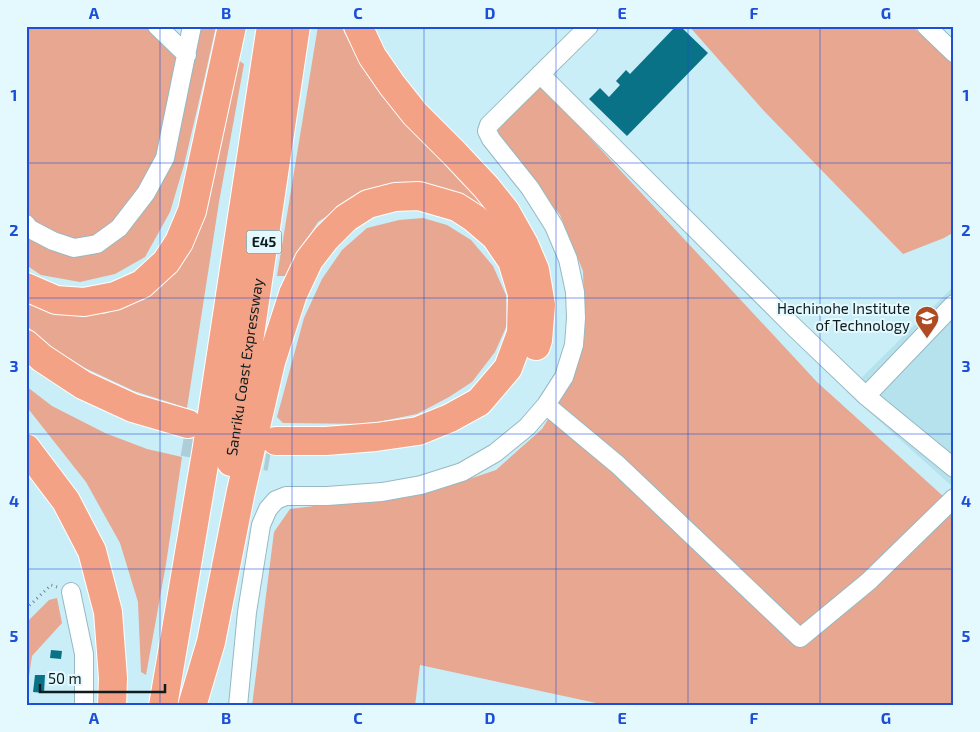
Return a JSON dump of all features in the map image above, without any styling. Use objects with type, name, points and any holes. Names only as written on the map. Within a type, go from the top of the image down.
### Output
[{"type":"highway","points":[[26,287],[56,300],[84,302],[115,296],[142,284],[166,262],[179,242],[192,211],[232,26]]},
{"type":"highway","name":"Sanriku Coast Expressway","points":[[163,706],[202,444],[271,26]]},
{"type":"highway","name":"Sanriku Coast Expressway","points":[[190,706],[202,444],[296,26]]},
{"type":"highway","points":[[190,706],[211,642],[241,490],[271,362],[293,294],[309,260],[326,238],[346,218],[368,204],[395,197],[419,196],[457,207],[474,218],[495,236],[512,261],[522,294],[521,333],[508,368],[479,402],[450,418],[418,431],[273,449],[328,460],[375,456],[416,448],[451,435],[484,417],[510,394],[530,363],[538,340],[541,305],[535,270],[524,244],[506,212],[486,187],[415,114],[372,56],[358,26]]},
{"type":"highway","points":[[26,344],[42,358],[83,385],[133,408],[202,444]]},
{"type":"highway","points":[[26,364],[73,398],[113,417],[202,444]]},
{"type":"highway","points":[[26,448],[66,501],[92,552],[108,612],[113,678],[112,706]]},
{"type":"street","points":[[157,26],[187,55]]},
{"type":"street","points":[[26,224],[30,229],[52,240],[74,248],[97,244],[120,228],[146,193],[165,158],[192,26]]},
{"type":"street","points":[[238,706],[247,612],[261,525],[268,509],[276,500],[286,496],[327,496],[382,492],[421,485],[462,472],[495,454],[527,427],[546,405],[564,377],[574,345],[576,318],[575,292],[568,259],[554,226],[530,188],[487,131],[489,125],[590,26]]},
{"type":"street","points":[[926,26],[954,53]]},
{"type":"street","points":[[540,74],[796,329],[866,396],[954,468]]},
{"type":"street","points":[[866,396],[954,304]]},
{"type":"street","points":[[546,405],[618,464],[800,638],[870,580],[954,498]]},
{"type":"street","points":[[71,592],[84,654],[84,706]]},
{"type":"path","points":[[26,609],[51,585]]},
{"type":"shaded area","points":[[26,26],[145,26],[192,67],[201,26],[216,26],[184,165],[170,212],[145,257],[115,274],[80,282],[41,275],[26,265]]},
{"type":"shaded area","points":[[318,26],[342,26],[367,75],[405,122],[484,202],[477,208],[360,194],[318,222],[287,276],[277,276]]},
{"type":"shaded area","points":[[689,26],[912,26],[954,65],[954,232],[944,238],[903,254],[764,111]]},
{"type":"shaded area","points":[[238,60],[244,64],[219,202],[187,408],[134,391],[85,368],[51,347],[26,325],[26,301],[69,314],[104,314],[143,300],[178,269],[199,231],[209,197]]},
{"type":"shaded area","points":[[540,84],[817,382],[954,506],[954,706],[610,706],[420,665],[415,706],[252,706],[274,532],[290,509],[434,491],[496,470],[542,429],[574,377],[585,332],[583,271],[560,215],[502,141],[496,130]]},
{"type":"shaded area","points":[[423,218],[447,225],[471,240],[493,266],[506,295],[507,325],[495,352],[472,382],[417,414],[368,424],[283,423],[277,417],[304,318],[322,279],[342,250],[367,228],[399,220]]},
{"type":"shaded area","name":"Hachinohe Institute of Technology","points":[[954,286],[954,488],[847,392]]},
{"type":"shaded area","points":[[26,386],[52,406],[105,433],[147,449],[182,457],[166,564],[146,675],[141,672],[138,602],[120,543],[86,482],[26,406]]},
{"type":"shaded area","points":[[57,598],[62,623],[32,656],[26,696],[26,623],[49,600]]},
{"type":"building","points":[[676,26],[680,26],[708,53],[627,136],[589,99],[600,88],[609,97],[620,85],[616,81],[626,70],[630,74]]},
{"type":"building","points":[[51,650],[62,651],[61,659],[50,658]]},
{"type":"building","points":[[35,675],[45,675],[44,693],[33,692]]},
{"type":"tunnel","points":[[183,442],[270,457]]},
{"type":"place","name":"Hachinohe Institute of Technology","points":[[927,339]]}]
